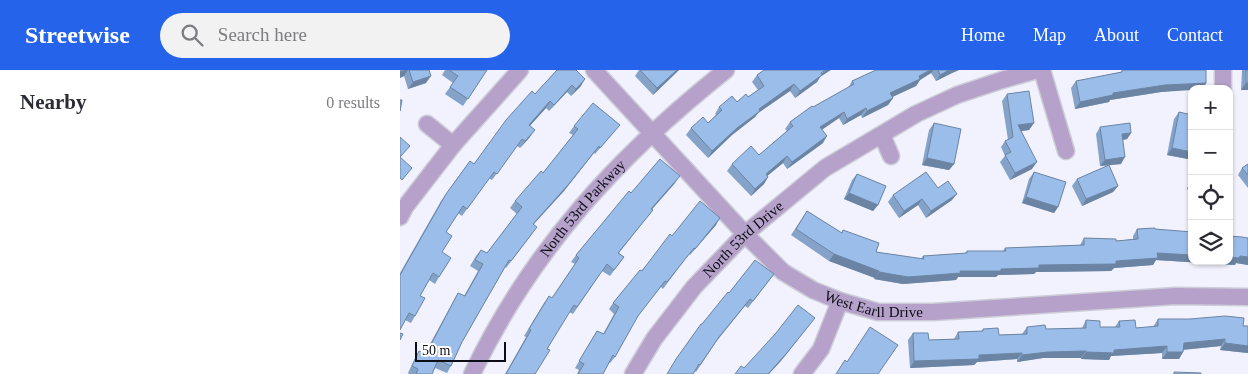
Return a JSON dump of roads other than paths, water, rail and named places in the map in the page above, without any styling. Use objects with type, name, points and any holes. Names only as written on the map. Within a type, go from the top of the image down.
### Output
[{"type":"street","points":[[400,217],[405,207],[453,145],[520,70]]},
{"type":"street","name":"West Earll Drive","points":[[594,70],[745,234],[784,272],[813,290],[840,301],[878,312],[933,312],[1176,296],[1248,297]]},
{"type":"street","name":"North 53rd Parkway","points":[[472,374],[506,313],[542,255],[608,176],[652,132],[726,70]]},
{"type":"street","name":"North 53rd Drive","points":[[633,374],[654,339],[694,287],[745,234],[825,168],[916,114],[958,95],[1037,70]]},
{"type":"street","points":[[1042,70],[1066,151]]},
{"type":"street","points":[[1223,70],[1224,85]]},
{"type":"street","points":[[426,124],[453,145]]},
{"type":"street","points":[[882,135],[891,156]]},
{"type":"street","points":[[802,374],[821,349],[840,301]]}]
